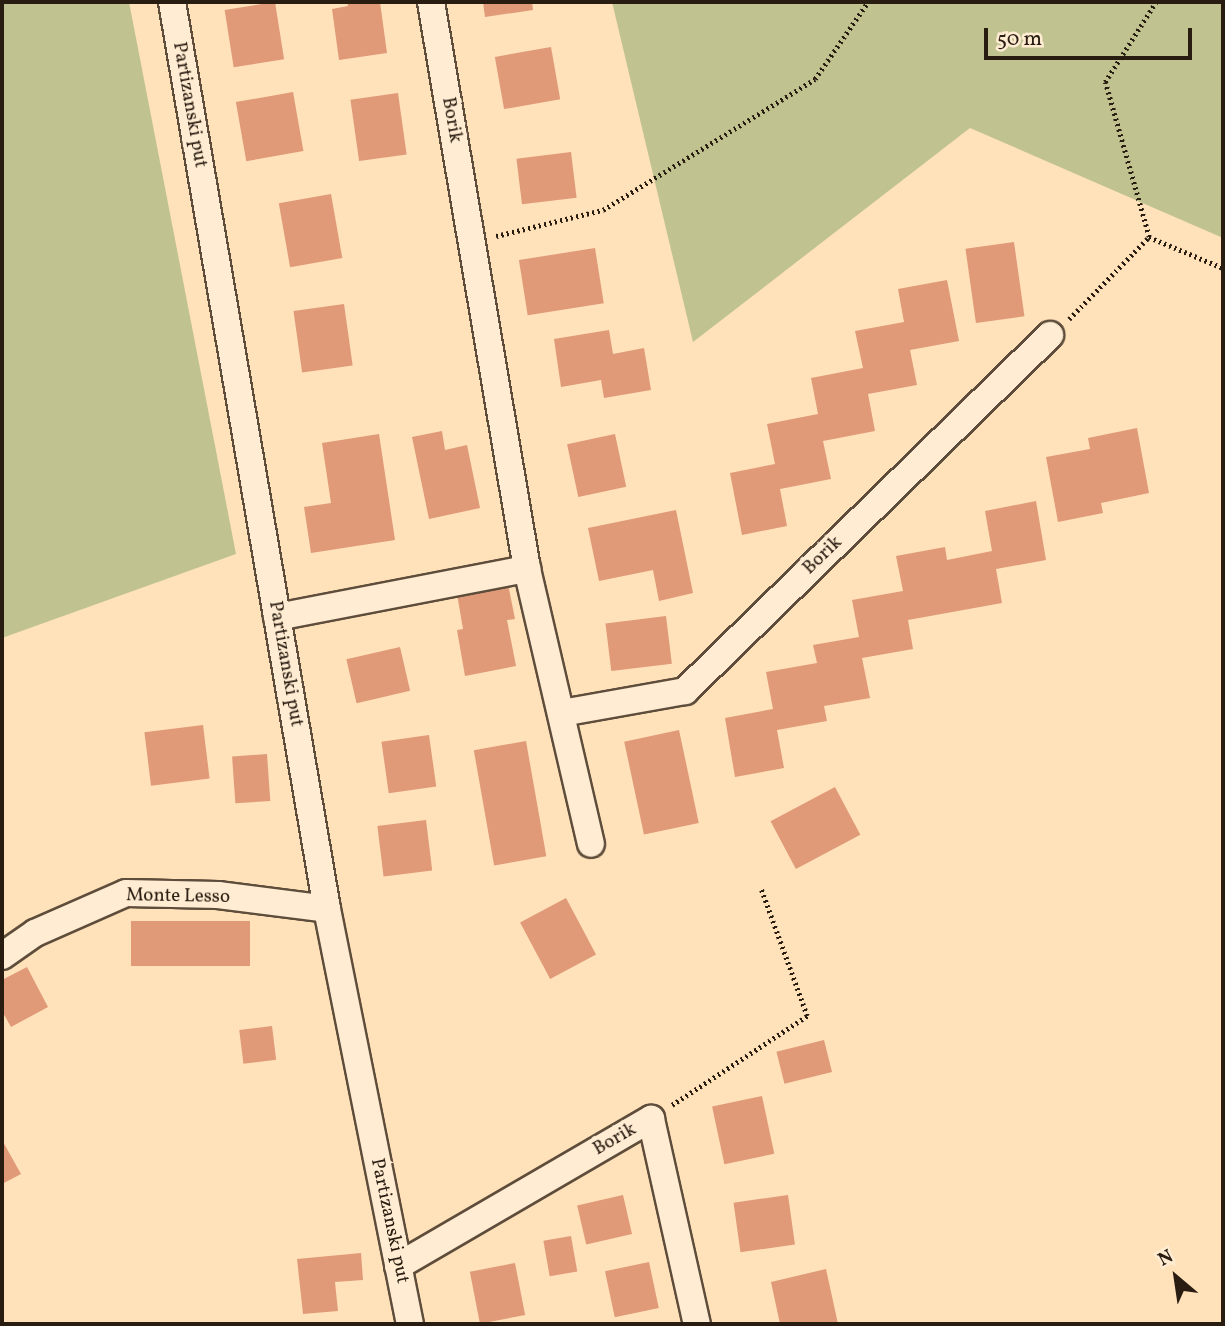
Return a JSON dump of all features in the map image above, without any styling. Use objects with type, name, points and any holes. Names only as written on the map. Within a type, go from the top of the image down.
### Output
[{"type":"street","name":"Partizanski put","points":[[172,2],[327,909],[410,1324]]},
{"type":"street","name":"Borik","points":[[430,2],[527,569],[591,844]]},
{"type":"street","name":"Borik","points":[[562,713],[685,691],[1051,335]]},
{"type":"street","points":[[277,617],[527,569]]},
{"type":"street","name":"Monte Lesso","points":[[2,956],[35,933],[126,893],[218,895],[327,909]]},
{"type":"street","name":"Borik","points":[[398,1266],[651,1119],[697,1324]]},
{"type":"path","points":[[472,242],[603,210],[815,79],[868,2]]},
{"type":"path","points":[[1149,237],[1105,82],[1156,2]]},
{"type":"path","points":[[1149,237],[1223,268]]},
{"type":"path","points":[[1051,335],[1086,305],[1149,237]]},
{"type":"path","points":[[651,1119],[807,1016],[761,889]]},
{"type":"green space","points":[[2,2],[129,2],[236,554],[2,638]]},
{"type":"green space","points":[[612,2],[1223,2],[1223,238],[970,128],[693,342]]},
{"type":"building","points":[[275,2],[284,59],[234,67],[225,10]]},
{"type":"building","points":[[347,2],[380,2],[387,53],[339,60],[332,9],[348,6]]},
{"type":"building","points":[[483,2],[532,2],[533,10],[485,17]]},
{"type":"building","points":[[551,47],[560,99],[504,109],[495,57]]},
{"type":"building","points":[[293,92],[303,151],[246,161],[236,102]]},
{"type":"building","points":[[398,93],[407,154],[359,161],[350,100]]},
{"type":"building","points":[[571,152],[577,198],[522,204],[516,159]]},
{"type":"building","points":[[331,194],[342,258],[290,267],[279,203]]},
{"type":"building","points":[[1014,242],[1024,316],[976,323],[965,249]]},
{"type":"building","points":[[595,248],[604,303],[528,315],[519,260]]},
{"type":"building","points":[[947,280],[959,341],[910,350],[917,385],[868,394],[875,431],[823,441],[831,479],[780,489],[787,526],[742,535],[730,473],[775,464],[767,424],[818,414],[811,378],[863,368],[855,331],[904,322],[898,289]]},
{"type":"building","points":[[344,304],[353,365],[302,372],[293,311]]},
{"type":"building","points":[[609,330],[613,354],[644,348],[651,390],[604,398],[601,380],[561,387],[554,339]]},
{"type":"building","points":[[1137,428],[1149,493],[1101,503],[1103,513],[1058,522],[1046,457],[1090,449],[1088,438]]},
{"type":"building","points":[[442,431],[445,450],[467,445],[480,508],[429,519],[412,437]]},
{"type":"building","points":[[379,434],[395,540],[311,553],[304,507],[331,503],[322,443]]},
{"type":"building","points":[[615,434],[626,487],[578,497],[567,444]]},
{"type":"building","points":[[1036,501],[1046,560],[996,569],[1002,603],[908,620],[913,649],[862,658],[870,698],[824,706],[827,721],[777,730],[784,768],[735,777],[725,718],[773,709],[766,672],[817,663],[813,645],[859,637],[852,600],[903,591],[896,556],[945,547],[947,560],[992,551],[985,511]]},
{"type":"building","points":[[676,510],[693,593],[659,601],[653,570],[599,581],[588,528]]},
{"type":"building","points":[[508,584],[515,619],[507,620],[516,666],[465,676],[457,630],[463,629],[457,594]]},
{"type":"building","points":[[666,616],[672,664],[611,671],[605,623]]},
{"type":"building","points":[[400,647],[410,691],[357,703],[346,659]]},
{"type":"building","points":[[203,725],[210,779],[151,786],[144,732]]},
{"type":"building","points":[[679,730],[699,823],[644,835],[624,742]]},
{"type":"building","points":[[429,735],[436,786],[389,793],[381,742]]},
{"type":"building","points":[[526,741],[546,856],[494,865],[474,750]]},
{"type":"building","points":[[267,754],[270,801],[235,803],[232,756]]},
{"type":"building","points":[[835,787],[860,835],[796,869],[771,821]]},
{"type":"building","points":[[426,820],[432,871],[384,877],[377,826]]},
{"type":"building","points":[[566,898],[596,955],[550,979],[520,922]]},
{"type":"building","points":[[131,921],[250,921],[250,966],[131,966]]},
{"type":"building","points":[[27,967],[48,1007],[11,1027],[2,1011],[2,980]]},
{"type":"building","points":[[272,1026],[276,1060],[243,1064],[239,1030]]},
{"type":"building","points":[[824,1040],[832,1072],[784,1084],[776,1052]]},
{"type":"building","points":[[762,1096],[774,1154],[724,1164],[712,1107]]},
{"type":"building","points":[[2,1140],[21,1174],[2,1184]]},
{"type":"building","points":[[623,1195],[632,1234],[586,1245],[577,1206]]},
{"type":"building","points":[[788,1195],[795,1245],[740,1252],[734,1203]]},
{"type":"building","points":[[571,1236],[577,1271],[550,1276],[543,1241]]},
{"type":"building","points":[[361,1253],[363,1280],[335,1282],[338,1311],[303,1314],[297,1259]]},
{"type":"building","points":[[649,1262],[659,1308],[615,1317],[605,1271]]},
{"type":"building","points":[[515,1263],[525,1315],[480,1324],[470,1272]]},
{"type":"building","points":[[826,1269],[838,1324],[780,1324],[771,1282]]}]
